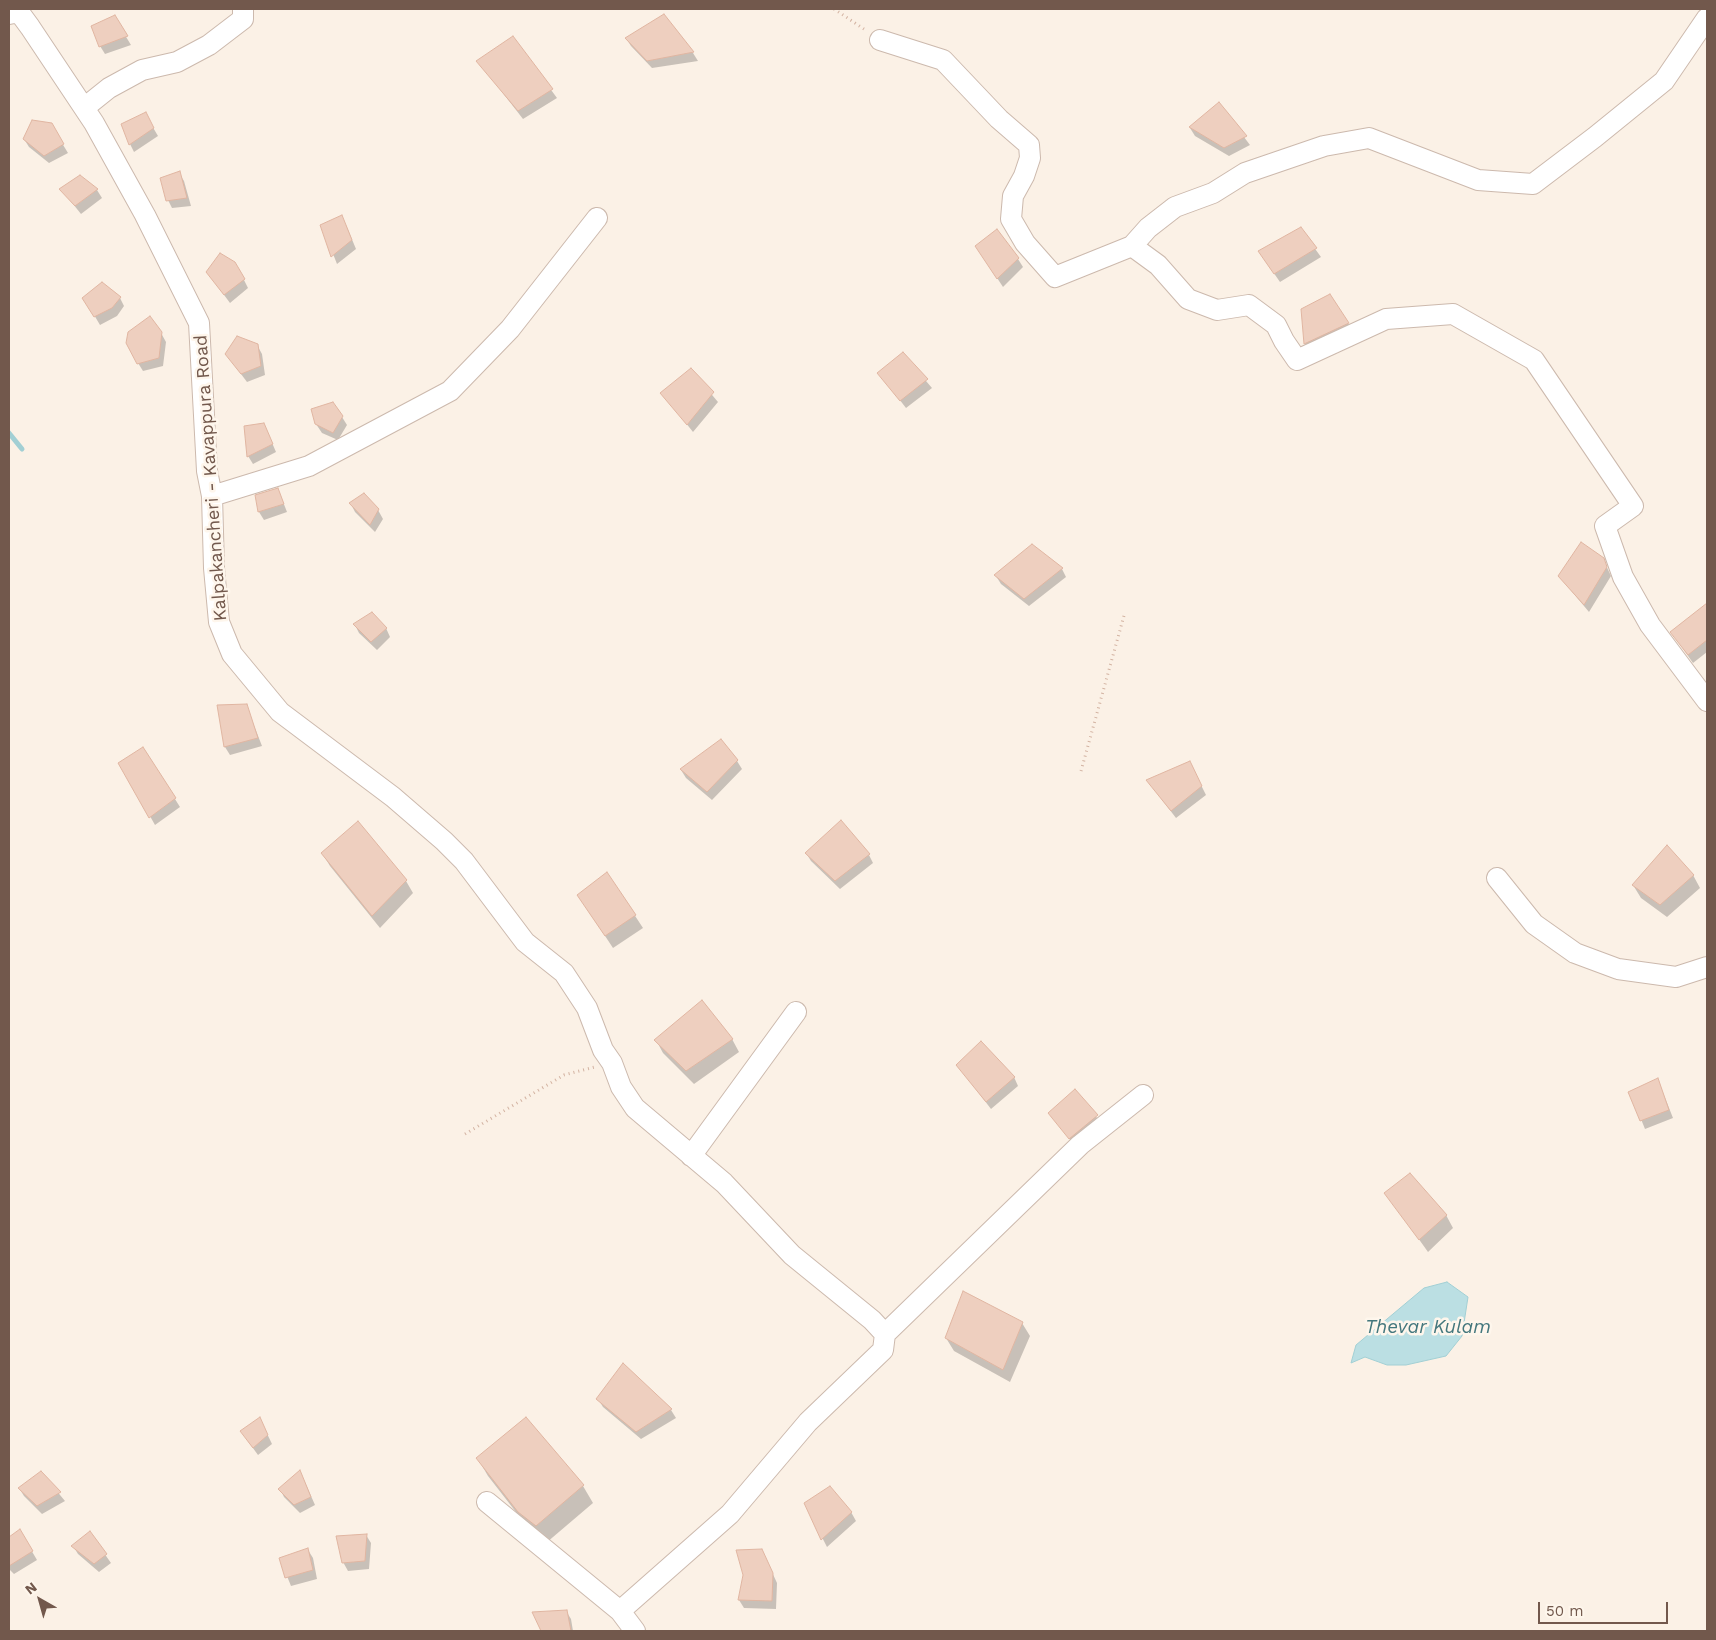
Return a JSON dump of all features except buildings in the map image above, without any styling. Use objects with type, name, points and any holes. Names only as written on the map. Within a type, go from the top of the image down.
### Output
[{"type":"street","points":[[84,108],[110,88],[142,70],[177,62],[209,45],[243,19],[243,9]]},
{"type":"street","name":"Kalpakancheri - Kavappura Road","points":[[17,11],[84,108],[145,215],[199,323],[207,471],[212,496],[212,550],[219,622],[232,654],[280,712],[393,797],[464,861],[525,942],[564,973],[588,1008],[603,1050],[612,1063],[621,1087],[636,1108],[724,1183],[792,1255],[872,1320],[884,1334]]},
{"type":"street","points":[[880,40],[943,60],[999,119],[1029,146],[1030,158],[1024,176],[1013,196],[1011,219],[1025,243],[1055,277],[1132,246],[1148,228],[1175,206],[1213,193],[1245,173],[1324,146],[1369,138],[1478,180],[1533,184],[1664,81],[1707,18]]},
{"type":"street","points":[[212,496],[309,466],[450,391],[510,329],[597,218]]},
{"type":"street","points":[[1132,246],[1158,265],[1188,299],[1218,310],[1250,305],[1276,325],[1297,360],[1386,319],[1454,314],[1534,360],[1633,506],[1605,526],[1624,578],[1650,625],[1707,701]]},
{"type":"street","points":[[1497,878],[1534,924],[1575,953],[1618,969],[1676,977],[1707,967]]},
{"type":"street","points":[[691,1156],[796,1012]]},
{"type":"street","points":[[620,1611],[730,1514],[808,1422],[883,1350],[884,1334],[1080,1145],[1143,1095]]},
{"type":"street","points":[[487,1502],[620,1611],[635,1631]]},
{"type":"path","points":[[834,9],[880,40]]},
{"type":"path","points":[[1082,771],[1126,612]]},
{"type":"path","points":[[465,1134],[564,1075],[612,1063]]},
{"type":"water","name":"Thevar Kulam","points":[[1447,1282],[1468,1297],[1462,1336],[1446,1356],[1406,1365],[1387,1365],[1365,1357],[1351,1363],[1356,1345],[1424,1288]]},
{"type":"waterway","points":[[9,433],[22,449]]}]
